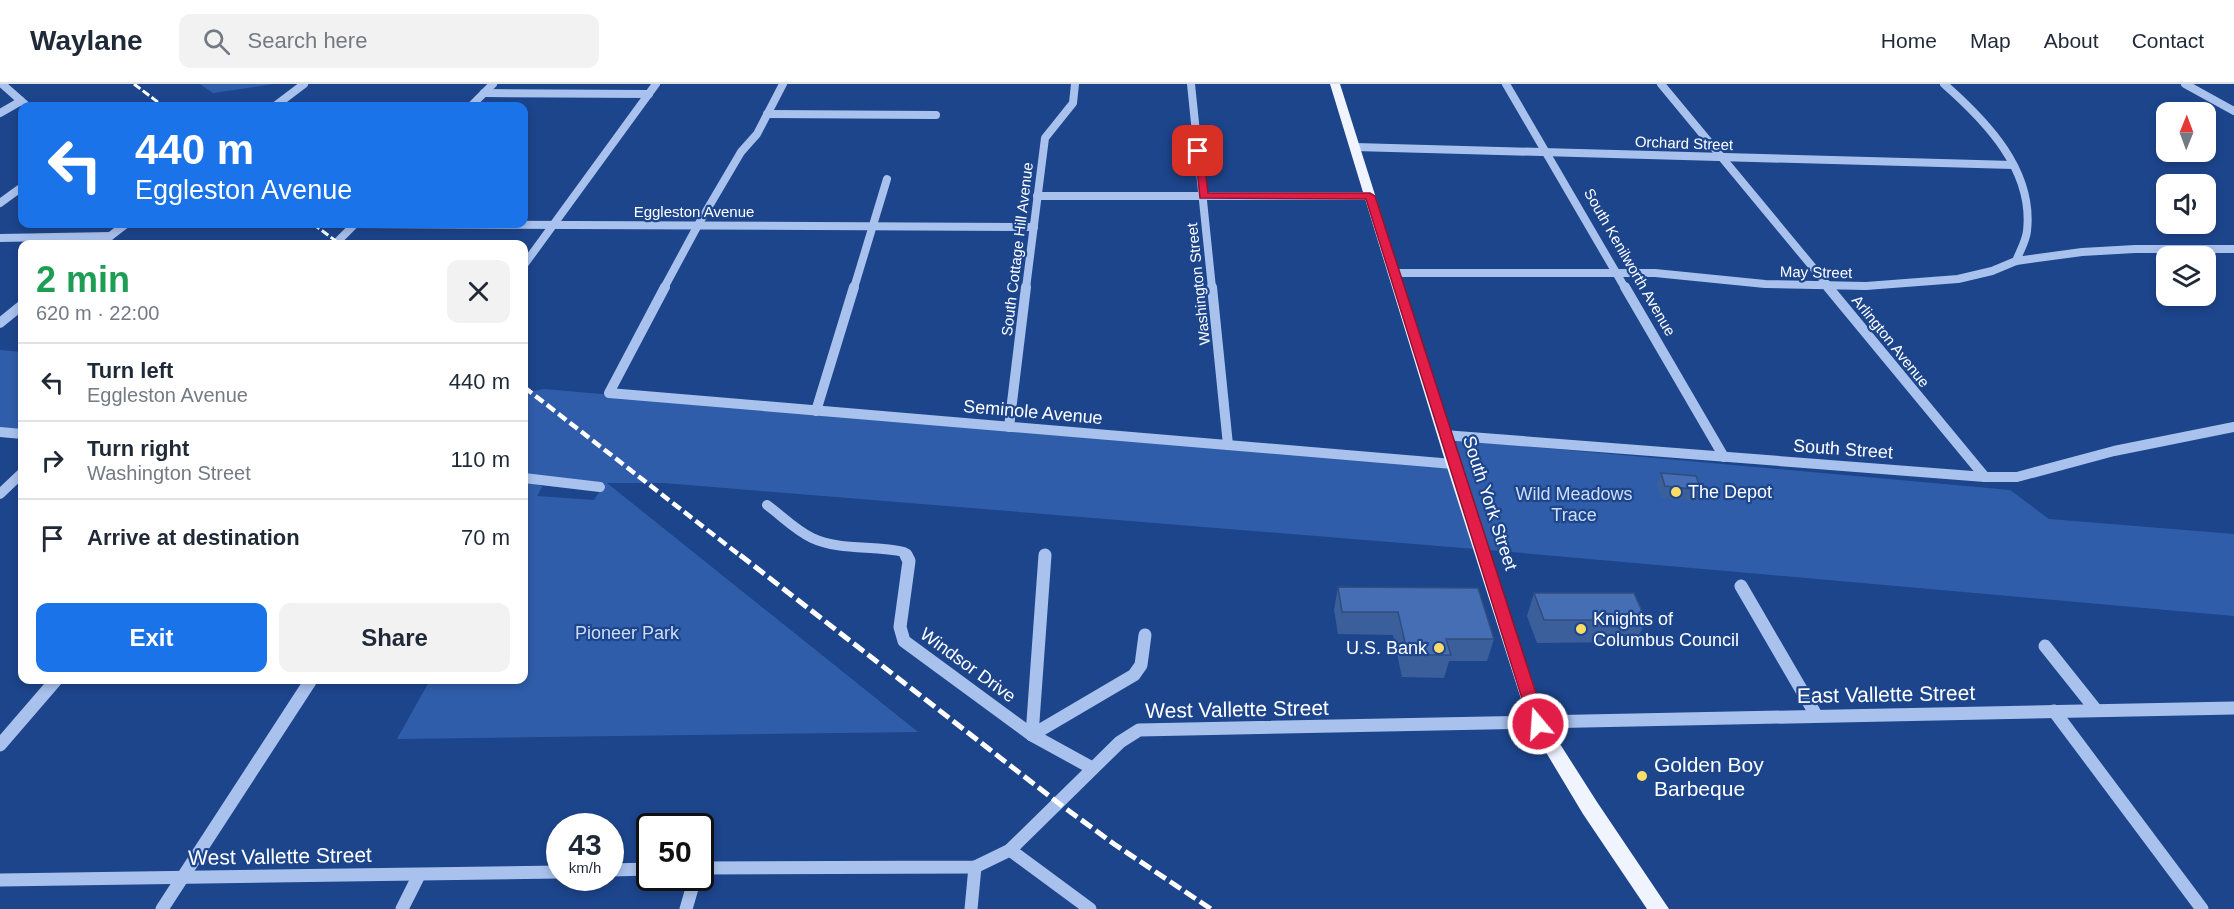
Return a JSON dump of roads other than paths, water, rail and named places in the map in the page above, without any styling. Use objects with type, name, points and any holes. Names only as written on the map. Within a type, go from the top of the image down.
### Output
[{"type":"main road","name":"South York Street","points":[[1335,84],[1453,464],[1538,724],[1590,808],[1659,909]]},
{"type":"street","points":[[2,84],[22,102]]},
{"type":"street","points":[[280,102],[304,84]]},
{"type":"street","points":[[475,102],[493,84]]},
{"type":"street","points":[[528,260],[656,84]]},
{"type":"street","points":[[698,225],[741,152],[757,134],[783,84]]},
{"type":"street","name":"South Cottage Hill Avenue","points":[[1009,427],[1045,138],[1073,103],[1075,84]]},
{"type":"street","name":"Washington Street","points":[[1191,84],[1228,445]]},
{"type":"street","name":"South Kenilworth Avenue","points":[[1506,84],[1724,457]]},
{"type":"street","name":"Arlington Avenue","points":[[1661,84],[1985,477]]},
{"type":"street","points":[[1944,84],[1990,129],[2013,165],[2021,185],[2027,217],[2027,231],[2016,261]]},
{"type":"street","points":[[2185,84],[2234,111]]},
{"type":"street","points":[[484,93],[649,94]]},
{"type":"street","points":[[0,113],[18,106]]},
{"type":"street","points":[[767,114],[936,115]]},
{"type":"street","name":"Orchard Street","points":[[1355,147],[2013,165]]},
{"type":"street","points":[[816,411],[886,179]]},
{"type":"street","points":[[0,203],[18,190]]},
{"type":"street","points":[[1037,196],[1370,196]]},
{"type":"street","name":"Eggleston Avenue","points":[[528,224],[1034,227]]},
{"type":"street","name":"Seminole Avenue","points":[[698,225],[609,393],[1453,464]]},
{"type":"street","points":[[106,240],[121,228]]},
{"type":"street","points":[[339,240],[351,228]]},
{"type":"street","points":[[0,238],[111,236]]},
{"type":"street","name":"May Street","points":[[1393,273],[1616,272],[1677,274],[1765,284],[1890,285],[1958,279],[1992,271],[2016,261],[2115,249],[2234,249]]},
{"type":"street","points":[[0,323],[18,308]]},
{"type":"street","name":"South Street","points":[[1444,435],[1985,477],[2017,477],[2114,451],[2234,427]]},
{"type":"street","points":[[0,432],[18,434]]},
{"type":"street","points":[[0,494],[18,476]]},
{"type":"street","points":[[528,478],[600,487]]},
{"type":"street","name":"Windsor Drive","points":[[767,505],[815,540],[843,546],[891,548],[904,552],[909,561],[900,627],[904,641],[1032,735],[1092,768]]},
{"type":"street","points":[[1032,735],[1046,555]]},
{"type":"street","points":[[1741,586],[1816,715]]},
{"type":"street","points":[[1032,735],[1134,675],[1141,665],[1145,635]]},
{"type":"street","points":[[2045,646],[2096,710]]},
{"type":"street","points":[[0,745],[53,684]]},
{"type":"street","points":[[162,909],[308,684]]},
{"type":"street","name":"East Vallette Street","points":[[1538,724],[1816,715],[2234,708]]},
{"type":"street","points":[[2054,711],[2202,909]]},
{"type":"street","name":"West Vallette Street","points":[[714,868],[975,867],[1010,850],[1092,768],[1139,730],[1538,724]]},
{"type":"street","points":[[1010,850],[1090,909]]},
{"type":"street","points":[[971,909],[975,867]]},
{"type":"street","name":"West Vallette Street","points":[[0,880],[546,872]]},
{"type":"street","points":[[402,909],[419,875]]},
{"type":"street","points":[[686,909],[691,891]]},
{"type":"railway","points":[[134,84],[158,102]]},
{"type":"railway","points":[[318,228],[335,240]]},
{"type":"railway","points":[[528,390],[742,557]]},
{"type":"railway","points":[[740,555],[1057,802],[1114,844],[1211,909]]},
{"type":"place","name":"The Depot","points":[[1676,492]]},
{"type":"place","name":"Knights of Columbus Council","points":[[1581,629]]},
{"type":"place","name":"U.S. Bank","points":[[1439,648]]},
{"type":"place","name":"Golden Boy Barbeque","points":[[1642,776]]},
{"type":"park label","name":"Wild Meadows Trace","points":[[1574,504]]},
{"type":"park label","name":"Pioneer Park","points":[[627,633]]}]
